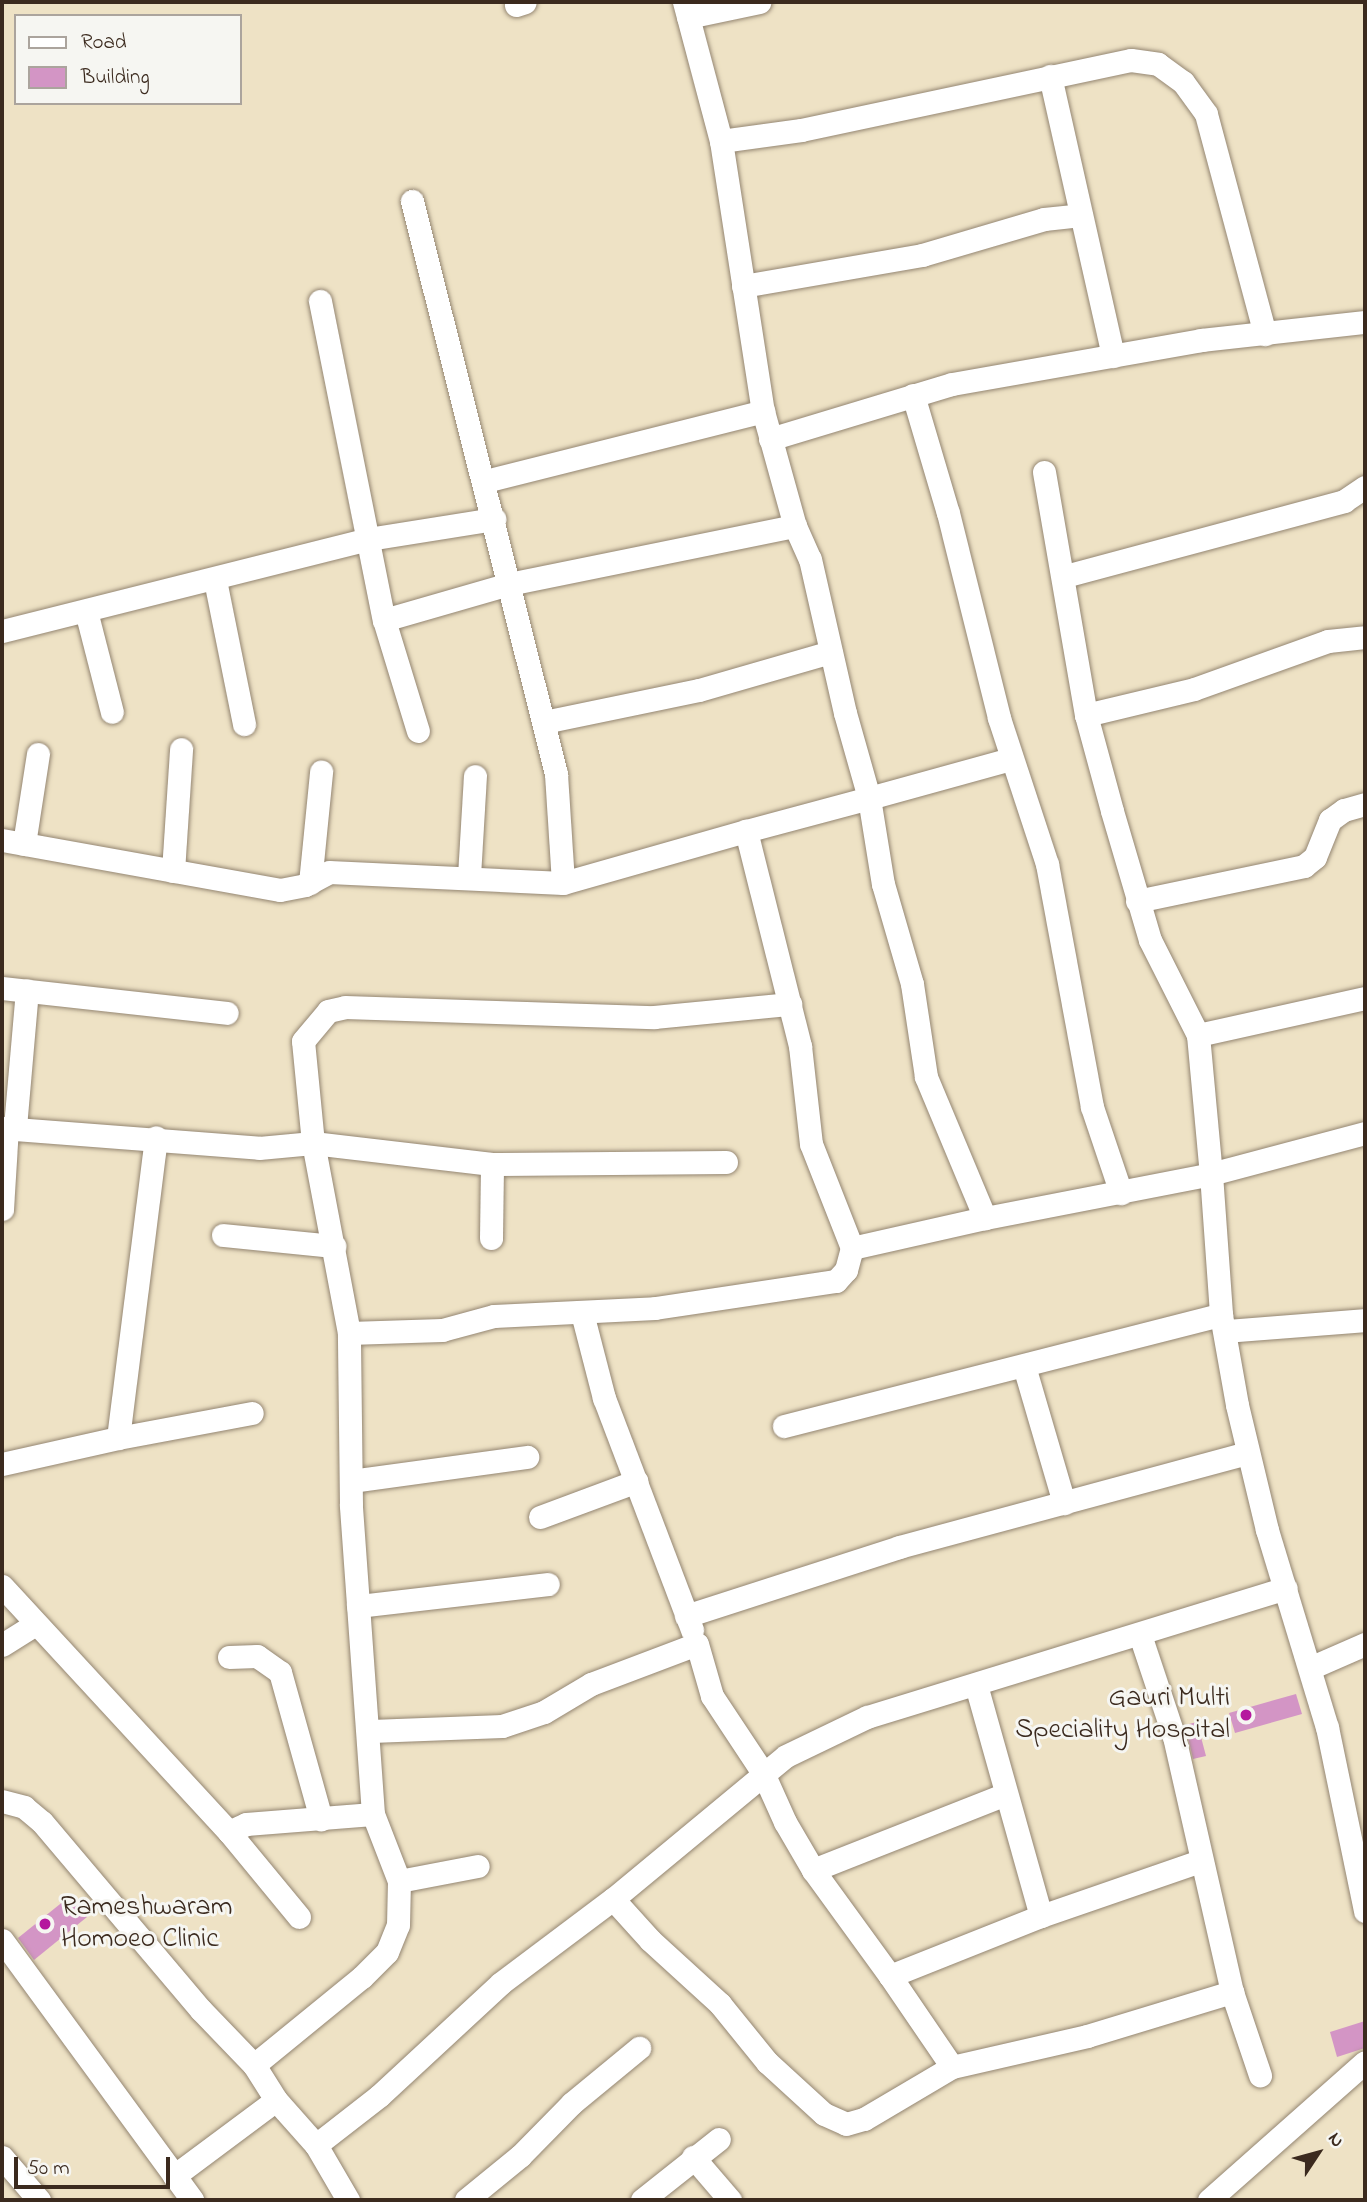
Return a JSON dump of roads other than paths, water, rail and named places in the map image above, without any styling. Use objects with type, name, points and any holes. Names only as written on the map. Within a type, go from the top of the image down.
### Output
[{"type":"street","points":[[759,2],[686,9],[721,141],[763,411],[795,526],[810,559],[869,798],[883,884],[912,984],[926,1077],[985,1218]]},
{"type":"street","points":[[721,141],[801,130],[1131,60],[1158,64],[1183,82],[1206,114],[1217,144],[1265,334]]},
{"type":"street","points":[[1050,76],[1113,356]]},
{"type":"street","points":[[412,201],[544,722],[559,794],[562,883]]},
{"type":"street","points":[[743,286],[909,258],[1044,219],[1081,215]]},
{"type":"street","points":[[320,301],[384,620],[418,731]]},
{"type":"street","points":[[770,439],[913,395],[1113,356],[1365,323]]},
{"type":"street","points":[[913,395],[948,513],[1011,759],[1048,864],[1092,1107],[1121,1193]]},
{"type":"street","points":[[485,481],[763,411]]},
{"type":"street","points":[[1044,472],[1065,576],[1086,715],[1150,940],[1198,1035],[1223,1323],[1248,1453],[1327,1727],[1365,1911]]},
{"type":"street","points":[[1065,576],[1344,500],[1365,487]]},
{"type":"street","points":[[2,631],[215,580],[368,539],[494,519]]},
{"type":"street","points":[[384,620],[509,584],[795,526]]},
{"type":"street","points":[[215,580],[244,724]]},
{"type":"street","points":[[86,611],[111,712]]},
{"type":"street","points":[[1086,715],[1194,689],[1328,641],[1365,637]]},
{"type":"street","points":[[544,722],[699,690],[831,652]]},
{"type":"street","points":[[173,870],[181,749]]},
{"type":"street","points":[[38,754],[13,842],[280,890],[310,883],[329,872],[469,876],[562,883],[1011,759]]},
{"type":"street","points":[[310,883],[321,772]]},
{"type":"street","points":[[469,876],[475,776]]},
{"type":"street","points":[[1137,901],[1304,866],[1315,857],[1330,820],[1344,810],[1365,804]]},
{"type":"street","points":[[349,1333],[442,1330],[494,1316],[582,1313],[812,1288],[836,1281],[846,1270],[852,1248],[811,1144],[800,1046],[746,831]]},
{"type":"street","points":[[2,988],[228,1013]]},
{"type":"street","points":[[2,1209],[8,1128],[27,991]]},
{"type":"street","points":[[1198,1035],[1365,998]]},
{"type":"street","points":[[254,2065],[387,1952],[398,1925],[399,1881],[373,1814],[371,1731],[358,1606],[351,1481],[349,1333],[313,1143],[303,1041],[328,1011],[345,1007],[654,1017],[790,1004]]},
{"type":"street","points":[[8,1128],[156,1137],[259,1148],[313,1143],[492,1164],[726,1162]]},
{"type":"street","points":[[852,1248],[985,1218],[1211,1174],[1365,1133]]},
{"type":"street","points":[[118,1438],[156,1137]]},
{"type":"street","points":[[491,1238],[492,1164]]},
{"type":"street","points":[[223,1235],[334,1246]]},
{"type":"street","points":[[582,1313],[604,1398],[697,1644],[712,1696],[763,1773],[813,1870],[891,1976],[952,2067]]},
{"type":"street","points":[[784,1426],[1024,1366],[1223,1323],[1365,1320]]},
{"type":"street","points":[[1024,1366],[1064,1503]]},
{"type":"street","points":[[2,1464],[118,1438],[252,1413]]},
{"type":"street","points":[[686,1616],[899,1546],[1248,1453]]},
{"type":"street","points":[[351,1481],[527,1457]]},
{"type":"street","points":[[540,1517],[637,1482]]},
{"type":"street","points":[[358,1606],[548,1584]]},
{"type":"street","points":[[2,1586],[229,1832],[299,1917]]},
{"type":"street","points":[[316,2145],[379,2095],[501,1983],[613,1899],[786,1756],[867,1717],[1286,1588]]},
{"type":"street","points":[[2,1645],[35,1624]]},
{"type":"street","points":[[1140,1635],[1174,1737],[1200,1861],[1232,1992],[1260,2075]]},
{"type":"street","points":[[371,1731],[502,1726],[544,1712],[591,1684],[697,1644]]},
{"type":"street","points":[[1310,1668],[1365,1644]]},
{"type":"street","points":[[229,1657],[257,1656],[280,1672],[321,1819]]},
{"type":"street","points":[[976,1685],[1041,1916]]},
{"type":"street","points":[[813,1870],[1006,1794]]},
{"type":"street","points":[[2,1801],[24,1807],[43,1822],[201,2010],[254,2065],[276,2100],[316,2145],[348,2200]]},
{"type":"street","points":[[229,1832],[246,1824],[373,1814]]},
{"type":"street","points":[[891,1976],[1041,1916],[1200,1861]]},
{"type":"street","points":[[399,1881],[478,1866]]},
{"type":"street","points":[[613,1899],[650,1940],[720,2004],[766,2062],[824,2114],[846,2124],[864,2119],[952,2067],[1087,2036],[1232,1992]]},
{"type":"street","points":[[4,1948],[179,2191],[276,2100]]},
{"type":"street","points":[[466,2200],[520,2155],[572,2103],[639,2048]]},
{"type":"street","points":[[1209,2200],[1365,2062]]},
{"type":"street","points":[[642,2200],[719,2139]]},
{"type":"street","points":[[2,2157],[39,2200]]},
{"type":"street","points":[[694,2157],[730,2200]]},
{"type":"place","name":"Gauri Multi Speciality Hospital","points":[[1246,1715]]},
{"type":"place","name":"Rameshwaram Homoeo Clinic","points":[[45,1924]]}]
